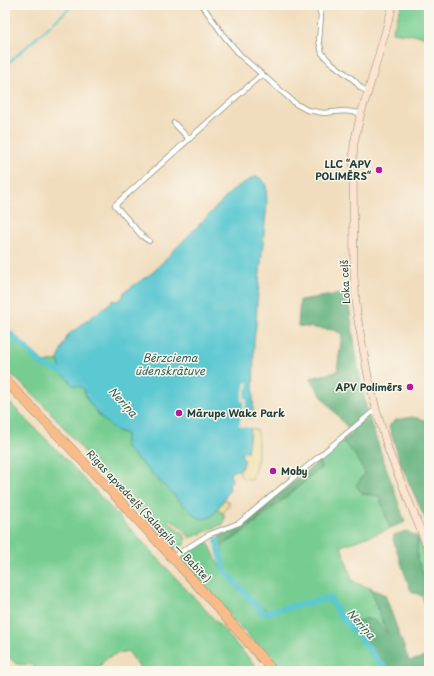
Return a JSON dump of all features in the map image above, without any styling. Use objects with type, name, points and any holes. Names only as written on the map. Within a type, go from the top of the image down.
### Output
[{"type":"highway","name":"Rīgas apvedceļš (Salaspils — Babīte)","points":[[5,380],[173,557],[273,671]]},
{"type":"main road","name":"Loka ceļš","points":[[393,5],[361,113],[354,143],[354,277],[357,315],[368,376],[376,409],[394,466],[427,542],[429,551]]},
{"type":"street","points":[[202,5],[224,36],[242,56],[296,104],[307,110],[324,113],[344,111],[361,113]]},
{"type":"street","points":[[318,5],[321,15],[319,41],[322,53],[329,61],[354,80],[361,88],[368,92]]},
{"type":"street","points":[[115,205],[262,74]]},
{"type":"street","points":[[174,123],[189,139]]},
{"type":"street","points":[[111,201],[142,236],[149,241]]},
{"type":"street","points":[[173,557],[208,535],[239,523],[376,409]]},
{"type":"green space","points":[[402,5],[429,5],[429,37],[392,32]]},
{"type":"green space","points":[[347,293],[361,386],[370,421],[405,522],[390,528],[379,496],[363,494],[356,486],[365,473],[355,455],[342,441],[352,433],[322,397],[310,378],[337,372],[342,334],[333,330],[298,326],[300,300]]},
{"type":"green space","points":[[5,326],[45,363],[58,360],[62,372],[68,379],[84,388],[87,399],[100,416],[118,431],[126,434],[125,443],[128,450],[211,517],[217,510],[224,514],[225,520],[223,524],[190,538],[182,528],[170,519],[168,521],[183,534],[186,539],[185,544],[177,548],[173,547],[164,540],[101,471],[48,409],[5,368]]},
{"type":"green space","points":[[5,398],[61,454],[260,671],[142,671],[128,651],[110,656],[103,662],[98,671],[35,671],[33,665],[16,664],[9,657],[5,650]]},
{"type":"green space","points":[[412,417],[429,421],[429,526],[401,465],[389,426],[396,420]]},
{"type":"green space","points":[[342,441],[355,455],[365,473],[363,494],[379,496],[390,528],[341,546],[352,580],[358,584],[370,588],[388,634],[374,620],[366,619],[349,624],[339,614],[330,597],[268,610],[259,606],[224,568],[222,546],[260,519],[321,468],[320,460]]},
{"type":"green space","points":[[320,460],[321,468],[252,524],[222,546],[218,537],[239,527]]},
{"type":"green space","points":[[407,531],[418,537],[417,559],[429,584],[429,618],[422,596],[411,591],[393,540],[394,535]]},
{"type":"green space","points":[[418,537],[429,564],[429,584],[417,559]]},
{"type":"green space","points":[[208,542],[222,571],[262,614],[329,601],[337,615],[360,639],[376,660],[393,671],[281,671],[179,562],[180,557],[199,545]]},
{"type":"green space","points":[[370,588],[385,595],[409,661],[429,656],[429,665],[410,671],[396,671],[379,660],[349,624],[366,619],[374,620],[387,633]]},
{"type":"sand","points":[[251,428],[258,431],[258,457],[252,480],[240,476],[240,471],[245,460],[241,454],[243,452],[247,452]]},
{"type":"sand","points":[[224,499],[230,503],[223,513],[217,510]]},
{"type":"water","name":"Bērzciema ūdenskrātuve","points":[[254,177],[260,178],[264,181],[266,186],[267,203],[254,340],[253,412],[247,452],[243,452],[241,454],[245,460],[240,471],[233,471],[230,474],[232,481],[229,484],[230,488],[218,508],[210,517],[201,518],[192,513],[128,450],[125,443],[126,434],[117,431],[101,417],[86,397],[83,388],[74,386],[62,372],[58,360],[68,335],[114,300],[118,301],[122,298],[124,292],[152,273],[234,189]]},
{"type":"pier","points":[[245,382],[249,383],[248,388],[246,388],[244,398],[247,399],[244,417],[254,419],[252,428],[239,426],[244,401],[241,401]]},
{"type":"waterway","points":[[5,66],[73,5]]},
{"type":"waterway","name":"Neriņa","points":[[5,329],[43,365],[69,374]]},
{"type":"waterway","name":"Neriņa","points":[[217,540],[224,570],[263,613],[330,598],[339,614],[378,661],[389,671]]},
{"type":"place","name":"LLC “APV POLIMĒRS“","points":[[379,170]]},
{"type":"place","name":"APV Polimērs","points":[[410,387]]},
{"type":"place","name":"Mārupe Wake Park","points":[[179,413]]},
{"type":"place","name":"Moby","points":[[273,471]]}]
